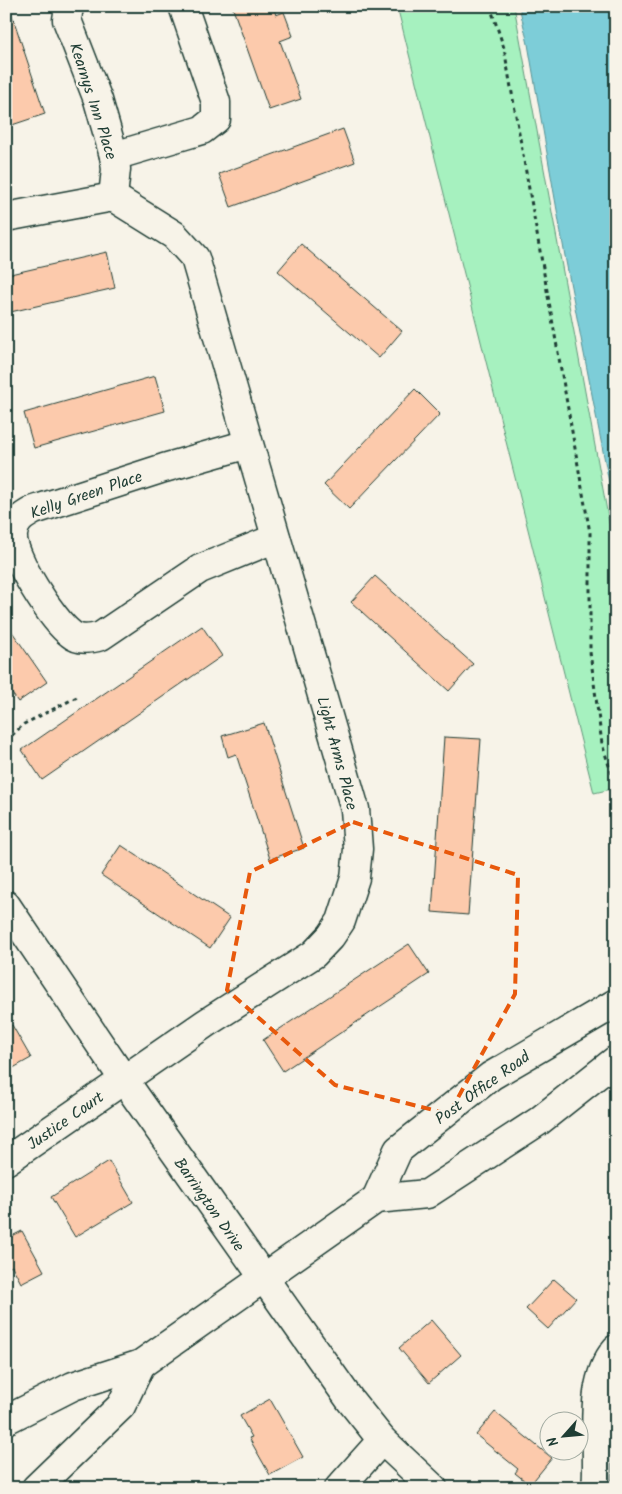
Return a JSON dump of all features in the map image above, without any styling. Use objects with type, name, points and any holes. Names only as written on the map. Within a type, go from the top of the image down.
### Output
[{"type":"street","name":"Kearnys Inn Place","points":[[69,6],[67,20],[98,100],[114,156],[116,169],[113,197]]},
{"type":"street","points":[[114,156],[202,130],[216,119],[216,102],[183,6]]},
{"type":"street","points":[[6,217],[113,197]]},
{"type":"street","name":"Light Arms Place","points":[[113,197],[174,235],[188,248],[200,271],[248,444],[355,809],[358,848],[355,878],[341,920],[332,936],[314,954],[206,1023],[124,1080]]},
{"type":"street","name":"Kelly Green Place","points":[[248,444],[164,468],[34,510],[21,518],[16,524],[13,544],[26,572],[62,625],[72,636],[91,639],[100,636],[200,569],[276,538]]},
{"type":"street","name":"Barrington Drive","points":[[6,905],[124,1080],[262,1278],[271,1287],[350,1400],[382,1440],[433,1488]]},
{"type":"street","name":"Post Office Road","points":[[376,1199],[398,1150],[491,1076],[558,1034],[616,1003]]},
{"type":"street","points":[[6,1420],[73,1386],[141,1364],[376,1199],[427,1194],[539,1121],[616,1060]]},
{"type":"street","name":"Justice Court","points":[[6,1161],[124,1080]]},
{"type":"street","points":[[596,1488],[598,1466],[597,1407],[600,1386],[604,1369],[616,1349]]},
{"type":"street","points":[[36,1488],[121,1406],[141,1364]]},
{"type":"street","points":[[339,1488],[382,1440]]},
{"type":"path","points":[[490,6],[504,48],[590,533],[590,652],[602,744],[616,787]]},
{"type":"path","points":[[6,741],[24,724],[77,697]]},
{"type":"highlighted area","points":[[353,822],[518,875],[515,994],[449,1114],[335,1085],[227,990],[250,872]]},
{"type":"green space","points":[[397,6],[514,6],[616,560],[616,788],[594,793]]},
{"type":"water","points":[[519,6],[616,6],[616,518],[565,256],[528,44]]},
{"type":"building","points":[[6,6],[9,6],[45,114],[9,126],[6,118]]},
{"type":"building","points":[[232,6],[273,6],[276,15],[284,12],[293,36],[280,41],[301,99],[269,110]]},
{"type":"building","points":[[343,129],[355,162],[231,207],[219,174]]},
{"type":"building","points":[[301,244],[402,331],[379,358],[278,271]]},
{"type":"building","points":[[107,252],[115,288],[6,313],[6,275]]},
{"type":"building","points":[[155,376],[165,411],[34,448],[24,413]]},
{"type":"building","points":[[415,389],[440,414],[349,509],[324,485]]},
{"type":"building","points":[[375,576],[473,664],[449,691],[351,602]]},
{"type":"building","points":[[6,623],[47,682],[18,702],[6,685]]},
{"type":"building","points":[[202,626],[222,656],[42,780],[22,750]]},
{"type":"building","points":[[264,723],[304,848],[270,859],[236,754],[228,757],[222,736]]},
{"type":"building","points":[[444,737],[481,739],[468,915],[432,912]]},
{"type":"building","points":[[121,845],[230,918],[210,948],[101,875]]},
{"type":"building","points":[[409,944],[429,974],[283,1071],[263,1040]]},
{"type":"building","points":[[12,1025],[31,1058],[6,1072],[6,1028]]},
{"type":"building","points":[[109,1161],[133,1202],[75,1237],[51,1197]]},
{"type":"building","points":[[22,1231],[44,1271],[21,1283],[12,1266],[6,1269],[6,1239]]},
{"type":"building","points":[[554,1279],[576,1298],[548,1329],[526,1309]]},
{"type":"building","points":[[431,1320],[461,1355],[429,1383],[399,1348]]},
{"type":"building","points":[[270,1399],[303,1457],[270,1475],[249,1438],[252,1437],[240,1416]]},
{"type":"building","points":[[495,1412],[540,1448],[540,1462],[549,1462],[530,1485],[515,1473],[518,1469],[476,1435]]}]
